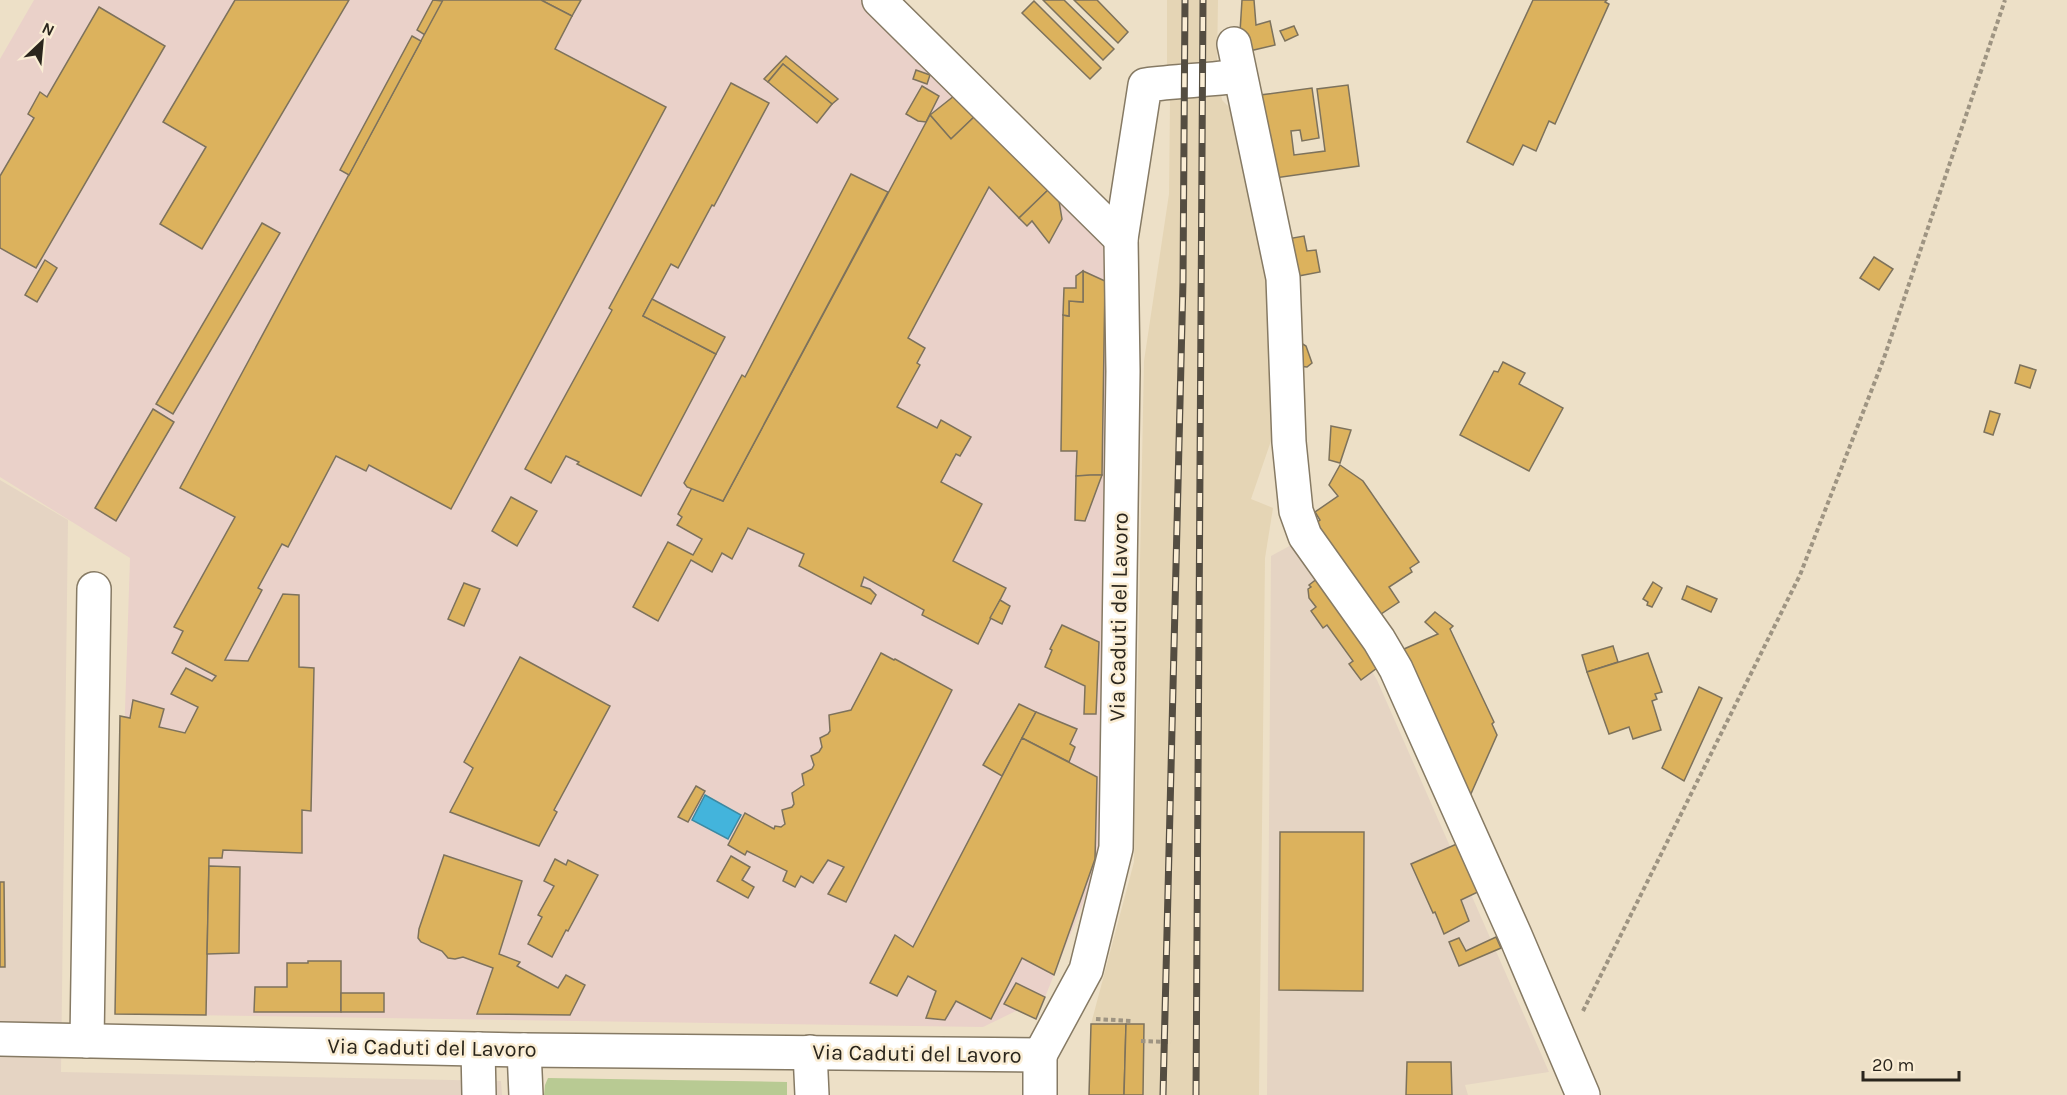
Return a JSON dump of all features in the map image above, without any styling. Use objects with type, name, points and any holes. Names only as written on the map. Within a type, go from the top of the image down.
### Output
[{"type":"street","points":[[879,0],[1121,239]]},
{"type":"street","points":[[1234,44],[1283,278],[1288,442],[1296,511],[1305,537],[1379,640],[1396,669],[1515,935],[1583,1095]]},
{"type":"street","name":"Via Caduti del Lavoro","points":[[0,1039],[524,1050],[1040,1055],[1086,970],[1116,848],[1123,371],[1121,239],[1145,85],[1240,76]]},
{"type":"street","points":[[87,1041],[94,589]]},
{"type":"street","points":[[478,1049],[479,1095]]},
{"type":"street","points":[[524,1050],[526,1095]]},
{"type":"street","points":[[810,1052],[812,1095]]},
{"type":"street","points":[[1040,1055],[1040,1095]]},
{"type":"path","points":[[1564,1049],[1800,575],[1884,358],[2005,0]]},
{"type":"path","points":[[1142,1041],[1171,1042]]},
{"type":"shaded area","points":[[34,0],[870,0],[1114,242],[1102,857],[1045,997],[983,1027],[115,1014],[130,558],[0,477],[0,59]]},
{"type":"shaded area","points":[[1167,0],[1218,0],[1217,62],[1222,100],[1231,109],[1269,263],[1273,435],[1251,499],[1273,508],[1265,558],[1259,1095],[1089,1095],[1091,1024],[1134,862],[1144,361],[1169,194],[1170,102],[1167,62]]},
{"type":"shaded area","points":[[0,480],[68,520],[61,1072],[501,1081],[502,1095],[0,1095]]},
{"type":"shaded area","points":[[1295,543],[1377,680],[1549,1072],[1465,1085],[1468,1095],[1267,1095],[1271,556]]},
{"type":"green space","points":[[548,1078],[787,1082],[787,1095],[544,1095]]},
{"type":"water","points":[[705,795],[741,815],[728,839],[692,820]]},
{"type":"building","points":[[235,0],[349,0],[202,249],[160,224],[206,147],[163,122]]},
{"type":"building","points":[[433,0],[443,1],[425,35],[417,30]]},
{"type":"building","points":[[443,0],[541,0],[572,16],[555,49],[666,107],[451,509],[369,465],[366,471],[336,456],[288,547],[282,544],[258,588],[262,590],[225,660],[248,661],[283,594],[299,595],[299,667],[314,668],[311,811],[302,810],[302,853],[223,850],[222,858],[209,858],[206,1015],[115,1014],[120,716],[130,718],[133,700],[164,709],[159,727],[185,733],[198,707],[171,694],[186,668],[212,681],[216,676],[172,653],[183,631],[174,627],[235,517],[180,488]]},
{"type":"building","points":[[541,0],[581,0],[572,16]]},
{"type":"building","points":[[1043,0],[1064,0],[1114,49],[1103,60]]},
{"type":"building","points":[[1074,0],[1097,0],[1128,32],[1118,43]]},
{"type":"building","points":[[1242,0],[1254,0],[1256,25],[1270,21],[1275,45],[1245,52],[1240,32]]},
{"type":"building","points":[[1533,0],[1607,0],[1605,2],[1609,4],[1555,124],[1549,121],[1536,151],[1523,145],[1513,165],[1467,142]]},
{"type":"building","points":[[1034,1],[1101,68],[1090,79],[1022,13]]},
{"type":"building","points":[[99,7],[165,46],[36,268],[0,248],[0,176],[34,118],[28,114],[40,92],[47,97]]},
{"type":"building","points":[[1294,26],[1298,35],[1285,41],[1280,31]]},
{"type":"building","points":[[412,36],[421,41],[349,175],[340,170]]},
{"type":"building","points":[[786,56],[838,99],[832,104],[783,64],[768,82],[764,79]]},
{"type":"building","points":[[783,64],[832,104],[817,123],[768,82]]},
{"type":"building","points":[[916,70],[930,75],[927,84],[913,79]]},
{"type":"building","points":[[731,83],[769,103],[678,268],[671,264],[643,316],[716,354],[641,496],[577,464],[579,462],[566,456],[551,483],[525,469],[611,312],[609,308]]},
{"type":"building","points":[[1348,85],[1359,166],[1275,178],[1260,95],[1312,88],[1319,138],[1302,141],[1300,130],[1291,131],[1294,155],[1325,151],[1317,89]]},
{"type":"building","points":[[922,86],[939,96],[926,122],[918,121],[906,114]]},
{"type":"building","points":[[954,96],[974,117],[951,139],[930,115]]},
{"type":"building","points":[[930,115],[951,139],[974,117],[1049,189],[1019,218],[989,187],[908,338],[925,348],[917,363],[920,365],[897,407],[937,428],[941,420],[971,437],[960,456],[956,454],[941,482],[982,504],[953,561],[1006,588],[978,644],[922,615],[924,610],[864,577],[861,586],[870,589],[876,595],[871,604],[799,566],[804,554],[748,528],[732,559],[722,553],[712,572],[691,560],[658,621],[633,607],[668,542],[693,555],[702,539],[677,525],[682,517],[678,514],[692,488],[723,501]]},
{"type":"building","points":[[851,174],[888,192],[723,501],[687,487],[684,483],[742,375],[745,377]]},
{"type":"building","points":[[1049,189],[1059,201],[1062,219],[1049,243],[1032,221],[1027,226],[1019,218]]},
{"type":"building","points":[[262,223],[280,233],[173,414],[156,404]]},
{"type":"building","points":[[1304,236],[1307,251],[1316,250],[1320,272],[1293,277],[1287,239]]},
{"type":"building","points":[[1874,257],[1893,269],[1879,290],[1860,278]]},
{"type":"building","points":[[45,260],[57,268],[37,302],[25,295]]},
{"type":"building","points":[[1083,271],[1105,281],[1102,475],[1076,476],[1077,451],[1061,451],[1063,315],[1069,316],[1069,301],[1083,302]]},
{"type":"building","points":[[1083,271],[1083,302],[1069,301],[1069,316],[1063,315],[1064,288],[1076,288],[1076,276]]},
{"type":"building","points":[[652,299],[725,337],[716,354],[643,316]]},
{"type":"building","points":[[1301,343],[1306,346],[1312,363],[1307,367],[1297,366]]},
{"type":"building","points":[[1503,362],[1525,373],[1519,384],[1563,408],[1529,471],[1460,435],[1494,371],[1498,372]]},
{"type":"building","points":[[2020,365],[2036,370],[2030,388],[2015,383]]},
{"type":"building","points":[[153,409],[174,422],[116,521],[95,508]]},
{"type":"building","points":[[1990,411],[2000,414],[1993,435],[1984,432]]},
{"type":"building","points":[[1331,426],[1351,430],[1340,463],[1329,460]]},
{"type":"building","points":[[1340,465],[1363,481],[1419,562],[1410,568],[1412,572],[1389,587],[1399,602],[1375,618],[1312,526],[1320,520],[1315,512],[1338,496],[1329,485]]},
{"type":"building","points":[[1102,475],[1085,521],[1075,520],[1076,476]]},
{"type":"building","points":[[511,497],[537,511],[517,546],[492,531]]},
{"type":"building","points":[[1318,578],[1368,649],[1377,668],[1361,680],[1349,664],[1353,661],[1327,625],[1323,628],[1311,611],[1316,607],[1309,598],[1308,589],[1311,587],[1309,585]]},
{"type":"building","points":[[1653,582],[1662,588],[1652,607],[1647,605],[1648,602],[1643,599]]},
{"type":"building","points":[[464,583],[480,589],[464,626],[448,619]]},
{"type":"building","points":[[1687,586],[1717,599],[1711,612],[1682,599]]},
{"type":"building","points":[[1000,600],[1010,606],[1002,624],[990,618]]},
{"type":"building","points":[[1435,612],[1453,626],[1450,629],[1494,722],[1492,724],[1497,735],[1466,805],[1395,653],[1438,634],[1425,622]]},
{"type":"building","points":[[1062,625],[1099,642],[1096,714],[1084,714],[1085,686],[1045,667],[1052,650],[1050,649]]},
{"type":"building","points":[[1613,646],[1618,662],[1587,672],[1582,655]]},
{"type":"building","points":[[881,653],[952,690],[846,902],[828,894],[844,867],[828,860],[813,883],[801,876],[795,887],[783,881],[787,871],[747,851],[745,855],[728,845],[745,813],[774,829],[775,826],[781,827],[785,824],[782,810],[792,807],[794,804],[792,793],[804,785],[802,774],[812,769],[814,765],[811,756],[819,752],[822,747],[820,738],[830,731],[829,715],[851,710]]},
{"type":"building","points":[[1648,653],[1662,692],[1655,694],[1657,699],[1652,701],[1661,730],[1633,739],[1629,727],[1609,734],[1587,672]]},
{"type":"building","points":[[520,657],[610,706],[554,810],[557,812],[539,846],[450,812],[473,768],[464,762]]},
{"type":"building","points":[[1699,687],[1722,698],[1684,781],[1662,768]]},
{"type":"building","points":[[1019,704],[1036,712],[1002,776],[983,765]]},
{"type":"building","points":[[1036,712],[1077,729],[1070,744],[1075,747],[1069,762],[1022,738]]},
{"type":"building","points":[[1022,738],[1097,777],[1095,859],[1054,975],[1022,958],[991,1019],[956,1001],[945,1020],[926,1018],[936,991],[908,976],[897,996],[870,983],[895,935],[913,947]]},
{"type":"building","points":[[696,786],[705,791],[688,822],[678,817]]},
{"type":"building","points":[[1280,832],[1364,832],[1363,991],[1279,990]]},
{"type":"building","points":[[1459,843],[1480,891],[1461,900],[1469,921],[1444,934],[1411,864]]},
{"type":"building","points":[[444,855],[522,881],[499,954],[520,962],[517,966],[558,988],[566,975],[585,985],[570,1015],[477,1014],[493,968],[463,957],[448,958],[442,951],[421,942],[418,938]]},
{"type":"building","points":[[731,856],[750,867],[742,880],[754,887],[748,898],[717,881]]},
{"type":"building","points":[[555,859],[566,865],[568,860],[598,875],[552,957],[528,944],[542,917],[538,915],[554,886],[544,881]]},
{"type":"building","points":[[209,866],[240,867],[239,953],[207,954]]},
{"type":"building","points":[[0,882],[4,882],[5,967],[0,967]]},
{"type":"building","points":[[1496,937],[1501,948],[1459,966],[1449,942],[1459,938],[1466,951]]},
{"type":"building","points":[[308,961],[341,961],[341,1012],[254,1012],[255,987],[287,987],[287,963],[308,963]]},
{"type":"building","points":[[1016,983],[1045,997],[1036,1019],[1004,1004]]},
{"type":"building","points":[[341,993],[384,993],[384,1012],[341,1012]]},
{"type":"building","points":[[1091,1024],[1126,1024],[1124,1095],[1089,1095]]},
{"type":"building","points":[[1126,1024],[1144,1024],[1143,1095],[1124,1095]]},
{"type":"building","points":[[1407,1062],[1451,1062],[1452,1095],[1406,1095]]},
{"type":"railway","points":[[1163,1095],[1183,281],[1185,0]]},
{"type":"railway","points":[[1196,1095],[1203,0]]}]
